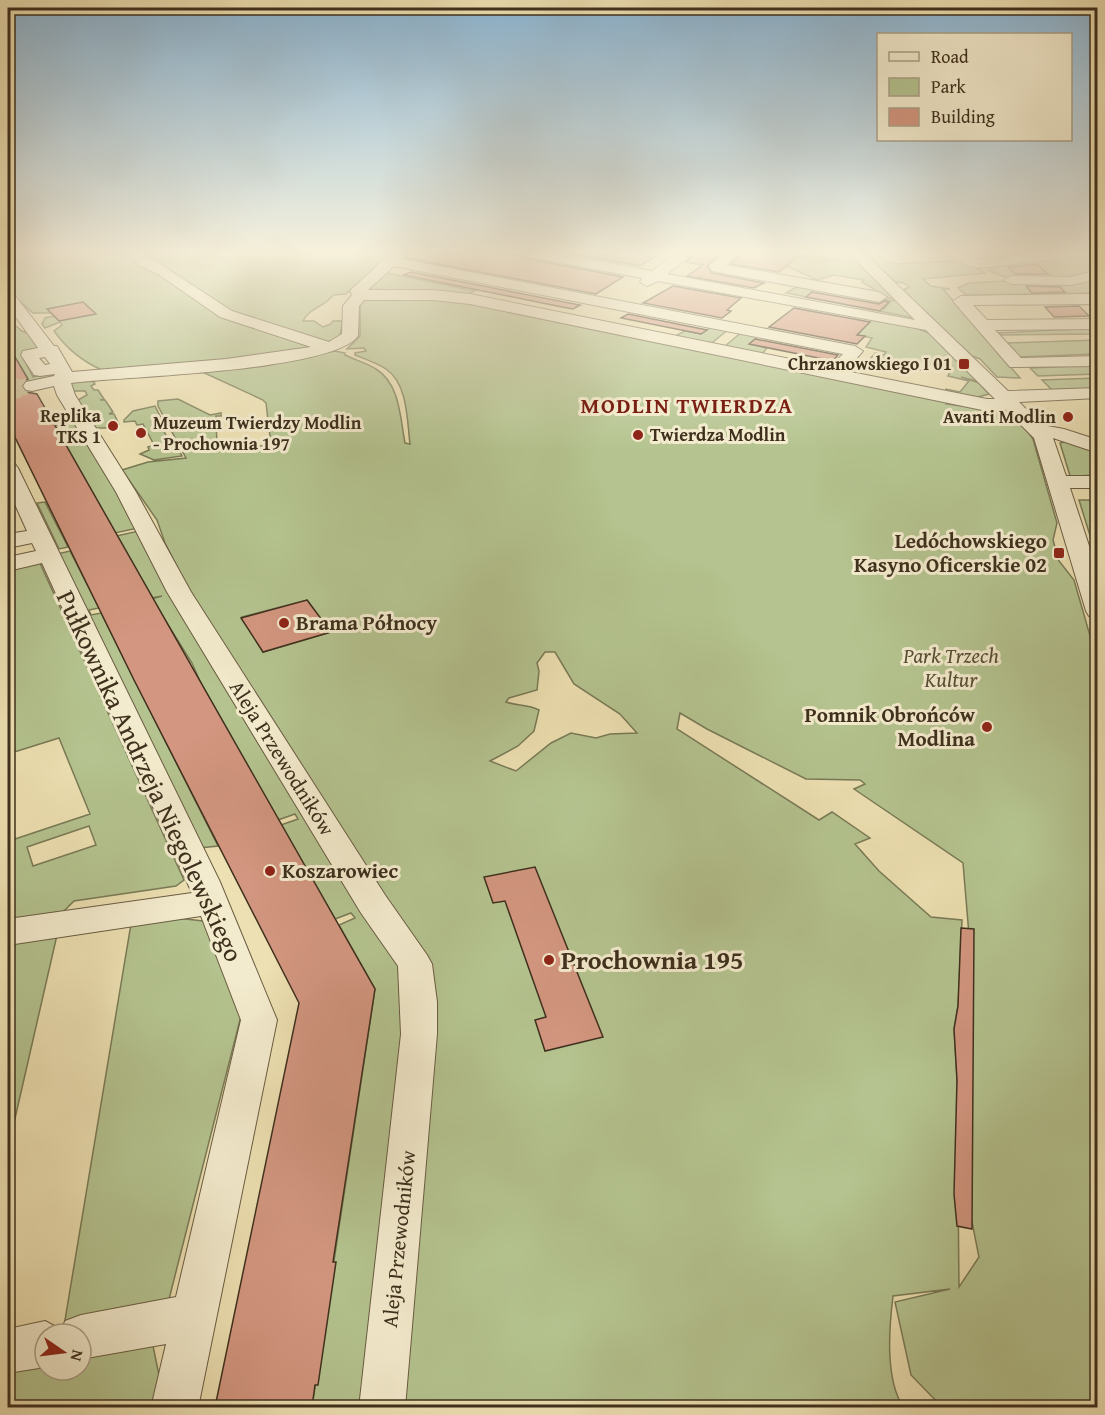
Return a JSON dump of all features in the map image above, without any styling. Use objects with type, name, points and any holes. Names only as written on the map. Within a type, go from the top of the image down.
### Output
[{"type":"street","points":[[26,319],[51,350],[29,355],[40,371],[63,373],[256,362],[338,349],[350,336],[351,319]]},
{"type":"street","points":[[241,319],[320,346],[338,349]]},
{"type":"street","points":[[567,319],[987,405],[1006,400],[1098,393]]},
{"type":"street","points":[[586,323],[592,319]]},
{"type":"street","points":[[692,319],[813,342],[850,343]]},
{"type":"street","points":[[712,349],[749,319]]},
{"type":"street","points":[[890,319],[931,326]]},
{"type":"street","points":[[924,319],[1043,436],[1098,611]]},
{"type":"street","points":[[977,319],[1016,363],[1098,362]]},
{"type":"street","points":[[802,322],[804,327],[810,331],[850,343]]},
{"type":"street","points":[[982,325],[1098,324]]},
{"type":"street","points":[[995,339],[1098,337]]},
{"type":"street","points":[[834,373],[850,343]]},
{"type":"street","points":[[32,386],[63,373]]},
{"type":"street","name":"Aleja Przewodników","points":[[63,373],[62,383],[66,395],[126,492],[179,592],[373,904],[415,964],[419,1002],[419,1034],[382,1407]]},
{"type":"street","points":[[1037,378],[1098,376]]},
{"type":"street","points":[[1039,430],[1098,447]]},
{"type":"street","name":"Pułkownika Andrzeja Niegolewskiego","points":[[8,468],[31,544],[212,902],[259,1020],[174,1407]]},
{"type":"street","points":[[1058,482],[1098,482]]},
{"type":"street","points":[[8,564],[31,544]]},
{"type":"street","points":[[8,932],[212,902]]},
{"type":"street","points":[[93,1335],[195,1316]]},
{"type":"street","points":[[8,1351],[33,1346]]},
{"type":"green space","points":[[9,319],[22,331],[35,336],[44,350],[22,355],[33,377],[52,373],[53,378],[30,384],[8,345]]},
{"type":"green space","points":[[44,319],[248,319],[312,347],[256,359],[102,370],[75,354],[64,343],[54,331],[62,325],[60,322],[45,328],[42,324]]},
{"type":"green space","points":[[246,319],[304,319],[303,321],[314,321],[323,327],[333,321],[343,321],[340,335],[334,342],[320,343]]},
{"type":"green space","name":"Park Trzech Kultur","points":[[360,319],[548,319],[948,400],[946,404],[985,409],[1010,416],[1026,429],[1033,439],[1057,523],[1053,540],[1059,561],[1074,580],[1097,660],[1097,1407],[942,1407],[911,1375],[895,1302],[950,1289],[893,1296],[890,1323],[891,1368],[897,1395],[903,1407],[397,1407],[429,992],[210,631],[165,543],[157,520],[122,470],[148,462],[186,458],[158,406],[158,401],[178,399],[210,415],[221,413],[221,416],[216,416],[217,447],[223,447],[223,450],[271,445],[266,403],[198,370],[257,365],[335,351],[345,353],[384,375],[398,402],[405,443],[410,444],[405,403],[399,384],[386,369],[355,355],[355,353],[366,351],[364,348],[347,349],[360,336]],"holes":[[[307,600],[330,632],[263,652],[242,617]],[[545,652],[555,652],[574,684],[620,714],[637,733],[610,734],[596,738],[571,733],[551,743],[516,771],[490,761],[518,746],[534,731],[539,710],[506,702],[509,698],[537,690],[539,671],[537,663]],[[680,713],[806,779],[860,780],[865,784],[854,789],[963,863],[972,971],[970,1212],[979,1257],[959,1287],[957,1080],[954,1029],[958,1006],[962,920],[931,917],[879,871],[855,844],[870,838],[832,812],[819,820],[677,729]]]},
{"type":"green space","points":[[872,319],[916,328],[931,334],[977,381],[961,377],[979,383],[989,394],[978,397],[945,392],[946,389],[960,392],[969,381],[948,376],[952,367],[931,363],[925,371],[869,360],[875,353],[884,355],[886,352],[866,347],[872,338],[857,335]]},
{"type":"green space","points":[[933,319],[969,319],[1020,378],[997,377],[980,359],[972,356]]},
{"type":"green space","points":[[711,327],[730,328],[713,342],[708,343],[675,336],[685,331],[701,334]]},
{"type":"green space","points":[[1098,328],[1097,334],[998,335],[996,333]]},
{"type":"green space","points":[[743,331],[759,336],[750,344],[767,348],[762,354],[725,346]]},
{"type":"green space","points":[[1097,340],[1097,354],[1020,357],[1010,352],[1006,343]]},
{"type":"green space","points":[[1097,365],[1097,374],[1038,376],[1030,368]]},
{"type":"green space","points":[[1097,378],[1097,391],[1055,393],[1042,380]]},
{"type":"green space","points":[[91,379],[95,384],[91,386],[94,390],[98,390],[104,399],[100,400],[105,400],[113,412],[109,414],[114,414],[119,424],[111,424],[107,428],[94,428],[78,400],[87,395],[85,391],[72,391],[70,384],[78,380]]},
{"type":"green space","points":[[155,406],[161,418],[157,419],[171,444],[175,443],[182,456],[154,460],[140,454],[154,445],[143,424],[137,425],[135,421],[124,422],[124,420],[133,411]]},
{"type":"green space","points":[[77,421],[138,528],[115,533],[54,426]]},
{"type":"green space","points":[[1068,441],[1097,451],[1097,475],[1076,476],[1071,479],[1060,443]]},
{"type":"green space","points":[[1079,500],[1097,500],[1097,558]]},
{"type":"green space","points":[[45,502],[68,547],[59,549],[37,503]]},
{"type":"green space","points":[[139,531],[412,981],[374,1407],[312,1407],[375,989],[339,925],[355,918],[351,913],[335,919],[281,825],[298,819],[295,814],[278,820],[203,688],[192,663],[152,599],[162,596],[151,598],[116,536]]},
{"type":"green space","points":[[70,551],[99,608],[89,610],[91,615],[101,613],[218,846],[199,848],[57,554]]},
{"type":"green space","points":[[39,561],[184,880],[176,886],[74,901],[54,921],[8,928],[8,837],[9,841],[90,814],[59,738],[8,754],[8,568]],"holes":[[[89,826],[96,845],[33,866],[27,847]]]},
{"type":"green space","points":[[177,918],[203,921],[243,1008],[166,1311],[91,1322],[65,1322],[131,924]]},
{"type":"green space","points":[[57,935],[8,1149],[8,942]]},
{"type":"green space","points":[[151,1336],[161,1385],[156,1407],[8,1407],[8,1362],[33,1357],[33,1382],[93,1382],[93,1347]]},
{"type":"building","points":[[626,319],[653,319],[707,330],[701,334]]},
{"type":"building","points":[[779,319],[854,319],[870,322],[857,335],[865,336],[857,344],[769,327]]},
{"type":"building","points":[[755,339],[838,355],[833,361],[749,344]]},
{"type":"building","name":"Koszarowiec","points":[[8,345],[28,379],[21,387],[26,392],[37,394],[375,989],[333,1262],[336,1262],[318,1385],[315,1385],[312,1407],[215,1407],[299,1003],[134,680],[8,423]]},
{"type":"building","name":"Brama Północy","points":[[307,600],[331,632],[263,652],[241,618]]},
{"type":"building","name":"Prochownia 195","points":[[535,867],[603,1037],[545,1051],[535,1020],[546,1017],[505,901],[493,903],[484,877]]},
{"type":"building","points":[[961,928],[974,929],[972,1229],[957,1226],[954,1194],[957,1080],[954,1029],[958,1006]]},
{"type":"tunnel","points":[[11,389],[32,386]]},
{"type":"tunnel","points":[[8,390],[20,388]]},
{"type":"place","name":"Chrzanowskiego I 01","points":[[964,364]]},
{"type":"place","name":"Avanti Modlin","points":[[1068,417]]},
{"type":"place","name":"Replika TKS 1","points":[[113,426]]},
{"type":"place","name":"Muzeum Twierdzy Modlin - Prochownia 197","points":[[141,433]]},
{"type":"place","name":"Twierdza Modlin","points":[[638,435]]},
{"type":"place","name":"Ledóchowskiego Kasyno Oficerskie 02","points":[[1059,553]]},
{"type":"place","name":"Brama Północy","points":[[284,623]]},
{"type":"place","name":"Pomnik Obrońców Modlina","points":[[987,727]]},
{"type":"place","name":"Koszarowiec","points":[[270,871]]},
{"type":"place","name":"Prochownia 195","points":[[549,960]]},
{"type":"district","name":"MODLIN TWIERDZA","points":[[687,405]]}]
